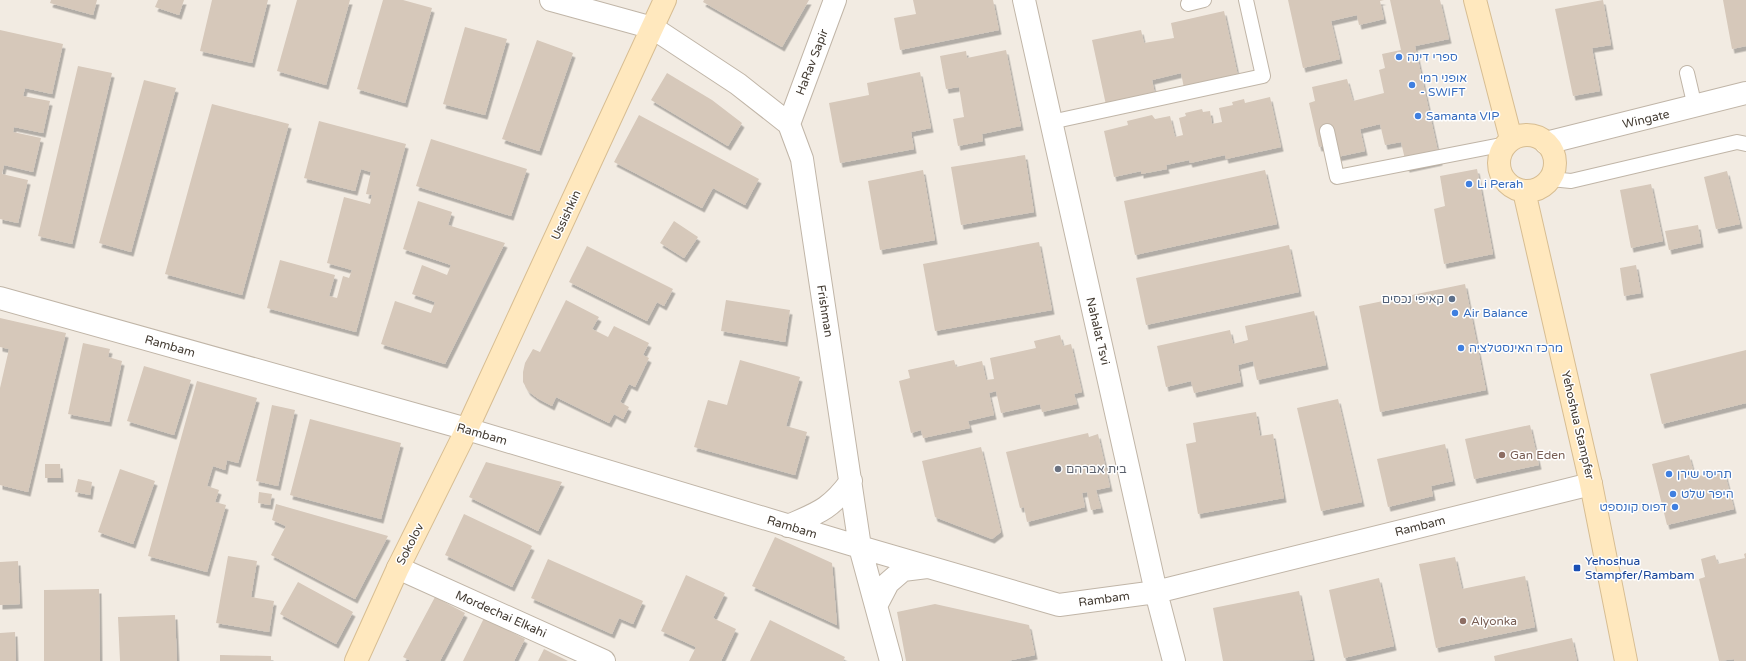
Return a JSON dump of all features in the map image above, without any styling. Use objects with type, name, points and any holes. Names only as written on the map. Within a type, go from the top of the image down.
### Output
[{"type":"street","points":[[551,0],[653,28],[738,84],[789,124]]},
{"type":"street","name":"Ussishkin","points":[[467,429],[665,0]]},
{"type":"street","name":"HaRav Sapir","points":[[789,124],[835,0]]},
{"type":"street","name":"Nahalat Tsvi","points":[[1024,0],[1156,592],[1174,661]]},
{"type":"street","points":[[1475,0],[1509,142]]},
{"type":"street","name":"Wingate","points":[[1546,142],[1695,107],[1746,93]]},
{"type":"street","name":"Frishman","points":[[789,124],[802,159],[860,547],[891,661]]},
{"type":"street","points":[[1521,135],[1538,137],[1546,142],[1552,150],[1555,160],[1551,179],[1544,186],[1535,190],[1516,190],[1508,185],[1498,168],[1501,151],[1509,142],[1521,135]]},
{"type":"street","name":"Yehoshua Stampfer","points":[[1524,191],[1591,484],[1626,661]]},
{"type":"street","name":"Rambam","points":[[0,298],[467,429],[788,526],[1059,605],[1156,592],[1591,484]]},
{"type":"street","name":"Sokolov","points":[[356,661],[398,568],[467,429]]},
{"type":"street","points":[[788,526],[820,512],[839,497],[851,481]]},
{"type":"street","points":[[876,606],[888,583],[903,570],[927,566]]},
{"type":"street","name":"Mordechai Elkahi","points":[[398,568],[604,661]]},
{"type":"lane","points":[[1188,4],[1204,0]]},
{"type":"lane","points":[[1051,122],[1263,76],[1246,0]]},
{"type":"lane","points":[[1687,73],[1695,107]]},
{"type":"lane","points":[[1327,131],[1337,177],[1509,142]]},
{"type":"lane","points":[[1551,179],[1571,181],[1737,142],[1746,144]]},
{"type":"building","points":[[51,0],[97,0],[93,15],[50,3]]},
{"type":"building","points":[[158,0],[184,0],[179,15],[155,7]]},
{"type":"building","points":[[212,0],[268,0],[252,63],[200,51]]},
{"type":"building","points":[[297,0],[350,0],[326,85],[277,71]]},
{"type":"building","points":[[383,0],[403,0],[432,8],[405,103],[357,89]]},
{"type":"building","points":[[704,0],[809,0],[782,47],[703,2]]},
{"type":"building","points":[[913,0],[993,0],[999,30],[900,50],[894,18],[916,14]]},
{"type":"building","points":[[1288,0],[1384,0],[1380,1],[1384,19],[1359,25],[1357,15],[1331,21],[1340,59],[1303,68]]},
{"type":"building","points":[[1390,0],[1440,0],[1449,39],[1415,46],[1440,161],[1407,168],[1401,142],[1385,145],[1380,124],[1360,129],[1365,151],[1328,159],[1325,145],[1319,147],[1309,103],[1315,101],[1312,87],[1347,79],[1353,101],[1384,93],[1379,70],[1385,68],[1382,54],[1401,50]]},
{"type":"building","points":[[1603,0],[1611,45],[1592,48],[1600,91],[1573,96],[1555,9]]},
{"type":"building","points":[[1723,0],[1746,0],[1746,46],[1732,49]]},
{"type":"building","points":[[1224,11],[1238,76],[1184,88],[1181,73],[1152,80],[1155,94],[1106,105],[1092,40],[1141,30],[1144,43],[1174,38],[1171,23]]},
{"type":"building","points":[[465,27],[507,39],[485,115],[443,104]]},
{"type":"building","points":[[0,30],[63,44],[52,94],[25,88],[23,96],[50,101],[43,133],[14,127],[13,132],[41,138],[33,172],[4,165],[2,174],[28,180],[18,223],[0,219]]},
{"type":"building","points":[[537,40],[573,53],[539,151],[502,139]]},
{"type":"building","points":[[1006,50],[1021,126],[982,134],[983,141],[958,146],[953,119],[964,117],[959,87],[946,89],[940,56],[966,51],[967,58]]},
{"type":"building","points":[[78,66],[112,73],[72,244],[38,236]]},
{"type":"building","points":[[920,72],[931,128],[911,132],[914,149],[840,163],[829,103],[869,95],[867,83]]},
{"type":"building","points":[[667,73],[712,100],[742,123],[728,146],[651,100]]},
{"type":"building","points":[[144,80],[176,88],[131,252],[99,243]]},
{"type":"building","points":[[1270,97],[1281,147],[1226,159],[1225,155],[1190,163],[1189,160],[1166,165],[1167,169],[1141,174],[1141,171],[1114,177],[1104,131],[1128,125],[1127,121],[1152,115],[1155,119],[1170,116],[1175,137],[1183,135],[1179,118],[1186,116],[1185,113],[1202,109],[1203,112],[1210,111],[1212,124],[1222,122],[1219,108],[1233,105],[1232,102],[1244,99],[1245,103]]},
{"type":"building","points":[[212,104],[289,124],[242,295],[165,274]]},
{"type":"building","points":[[639,115],[759,179],[745,205],[713,188],[702,208],[614,162]]},
{"type":"building","points":[[319,121],[406,144],[356,332],[267,308],[280,260],[335,275],[329,296],[337,298],[343,276],[349,278],[352,270],[327,263],[344,197],[370,204],[372,195],[366,194],[371,172],[361,169],[355,191],[304,178]]},
{"type":"building","points":[[431,139],[527,169],[511,216],[416,186]]},
{"type":"building","points":[[1025,155],[1034,212],[961,225],[951,167]]},
{"type":"building","points":[[1477,169],[1493,254],[1444,264],[1434,209],[1445,206],[1440,176]]},
{"type":"building","points":[[923,170],[935,240],[880,250],[868,181]]},
{"type":"building","points":[[1265,170],[1277,224],[1135,255],[1124,201]]},
{"type":"building","points":[[1727,171],[1740,224],[1716,229],[1704,177]]},
{"type":"building","points":[[1651,184],[1663,241],[1631,248],[1620,190]]},
{"type":"building","points":[[418,201],[452,212],[448,225],[505,243],[445,364],[381,344],[395,301],[431,313],[435,302],[412,294],[422,265],[447,275],[451,265],[403,249]]},
{"type":"building","points":[[674,221],[698,237],[684,258],[660,243]]},
{"type":"building","points":[[1698,225],[1701,243],[1669,250],[1665,231]]},
{"type":"building","points":[[1039,242],[1052,310],[935,331],[923,264]]},
{"type":"building","points":[[1289,245],[1299,292],[1146,325],[1136,278]]},
{"type":"building","points":[[587,246],[673,289],[664,306],[657,302],[647,321],[569,282]]},
{"type":"building","points":[[1636,265],[1641,293],[1624,296],[1620,268]]},
{"type":"building","points":[[1465,284],[1486,390],[1380,412],[1359,306]]},
{"type":"building","points":[[566,300],[599,317],[592,329],[608,337],[614,326],[649,343],[643,355],[649,358],[635,387],[629,384],[620,402],[629,407],[623,419],[614,414],[609,423],[556,397],[552,406],[528,391],[523,382],[525,363],[533,349],[540,352]]},
{"type":"building","points":[[726,300],[790,310],[785,342],[721,331]]},
{"type":"building","points":[[1314,311],[1326,365],[1257,380],[1253,361],[1238,365],[1241,382],[1194,393],[1191,381],[1166,387],[1157,346],[1230,330],[1233,344],[1248,340],[1245,326]]},
{"type":"building","points":[[0,318],[66,333],[28,492],[0,485],[0,388],[9,349],[0,347]]},
{"type":"building","points":[[1060,335],[1063,346],[1071,344],[1082,392],[1074,394],[1077,404],[1042,412],[1040,404],[1001,413],[996,391],[989,393],[994,415],[968,421],[970,428],[923,438],[921,430],[911,433],[899,381],[910,378],[908,370],[954,360],[956,367],[982,361],[986,380],[994,379],[990,358],[1036,348],[1034,341]]},
{"type":"building","points":[[83,343],[110,349],[108,357],[122,361],[109,422],[68,414]]},
{"type":"building","points":[[1746,350],[1746,403],[1662,424],[1650,374]]},
{"type":"building","points":[[740,360],[800,377],[786,426],[807,432],[795,475],[694,447],[708,400],[727,405]]},
{"type":"building","points":[[144,366],[191,380],[174,435],[127,421]]},
{"type":"building","points":[[197,381],[257,398],[238,463],[227,460],[225,470],[213,466],[207,486],[219,490],[215,502],[226,505],[207,572],[148,556]]},
{"type":"building","points":[[1338,399],[1362,502],[1321,511],[1297,408]]},
{"type":"building","points":[[272,405],[295,410],[278,486],[256,481]]},
{"type":"building","points":[[1256,412],[1260,436],[1273,434],[1284,498],[1198,514],[1186,444],[1196,442],[1193,423]]},
{"type":"building","points":[[310,419],[401,443],[381,519],[290,495]]},
{"type":"building","points":[[1530,425],[1539,465],[1474,479],[1465,439]]},
{"type":"building","name":"בית אברהם","points":[[1088,433],[1089,437],[1098,434],[1110,487],[1096,490],[1101,508],[1091,510],[1087,492],[1082,493],[1085,507],[1027,522],[1024,507],[1020,508],[1006,452]]},
{"type":"building","points":[[1445,444],[1453,481],[1431,486],[1433,496],[1388,507],[1377,459]]},
{"type":"building","points":[[981,447],[1001,532],[992,539],[935,517],[922,461]]},
{"type":"building","points":[[1689,455],[1695,477],[1724,470],[1734,509],[1667,525],[1652,464]]},
{"type":"building","points":[[486,462],[562,482],[538,531],[469,497]]},
{"type":"building","points":[[45,464],[60,464],[61,478],[45,478]]},
{"type":"building","points":[[120,469],[155,481],[133,544],[98,532]]},
{"type":"building","points":[[78,479],[92,482],[90,495],[75,492]]},
{"type":"building","points":[[259,492],[272,494],[270,505],[258,503]]},
{"type":"building","points":[[276,504],[388,536],[355,599],[271,555],[286,526],[272,520]]},
{"type":"building","points":[[464,514],[532,546],[512,587],[445,555]]},
{"type":"building","points":[[775,537],[832,563],[837,625],[752,586]]},
{"type":"building","points":[[1746,553],[1746,661],[1734,661],[1734,659],[1719,661],[1699,579],[1705,577],[1701,559],[1715,555],[1718,564],[1745,558],[1744,554]]},
{"type":"building","points":[[228,556],[257,561],[251,597],[274,601],[269,632],[216,623]]},
{"type":"building","points":[[1455,557],[1462,589],[1525,576],[1535,627],[1436,648],[1419,564]]},
{"type":"building","points":[[548,559],[643,601],[633,624],[619,618],[612,634],[531,598]]},
{"type":"building","points":[[18,561],[20,604],[0,605],[0,562]]},
{"type":"building","points":[[686,575],[725,593],[713,618],[736,629],[721,661],[689,661],[696,647],[661,631]]},
{"type":"building","points":[[1379,578],[1394,646],[1344,658],[1329,590]]},
{"type":"building","points":[[298,582],[353,612],[336,644],[280,614]]},
{"type":"building","points":[[99,589],[100,661],[44,661],[44,590]]},
{"type":"building","points":[[1299,591],[1313,660],[1223,661],[1213,608]]},
{"type":"building","points":[[435,597],[465,613],[440,661],[411,661],[403,657]]},
{"type":"building","points":[[935,604],[1029,625],[1035,655],[1007,661],[906,661],[897,612]]},
{"type":"building","points":[[175,615],[177,661],[120,661],[118,617]]},
{"type":"building","points":[[484,618],[525,639],[514,661],[463,661]]},
{"type":"building","points":[[770,620],[845,657],[843,661],[750,661]]},
{"type":"building","points":[[15,632],[16,661],[0,661],[0,633]]},
{"type":"building","points":[[1572,638],[1577,661],[1495,661],[1494,656]]},
{"type":"building","points":[[544,649],[568,661],[538,661]]},
{"type":"building","points":[[220,655],[271,656],[271,661],[220,661]]},
{"type":"place","name":"ספרי דינה","points":[[1399,57]]},
{"type":"place","name":"אופני רמי - SWIFT","points":[[1412,85]]},
{"type":"place","name":"Samanta VIP","points":[[1418,116]]},
{"type":"place","name":"Li Perah","points":[[1469,184]]},
{"type":"place","name":"קאיפי נכסים","points":[[1452,299]]},
{"type":"place","name":"Air Balance","points":[[1455,313]]},
{"type":"place","name":"מרכז האינסטלציה","points":[[1461,348]]},
{"type":"place","name":"Gan Eden","points":[[1502,455]]},
{"type":"place","name":"בית אברהם","points":[[1058,469]]},
{"type":"place","name":"תריסי שירן","points":[[1669,474]]},
{"type":"place","name":"היפר שלט","points":[[1673,494]]},
{"type":"place","name":"דפוס קונספט","points":[[1675,507]]},
{"type":"place","name":"Yehoshua Stampfer/Rambam","points":[[1577,568]]},
{"type":"place","name":"Alyonka","points":[[1463,621]]}]
